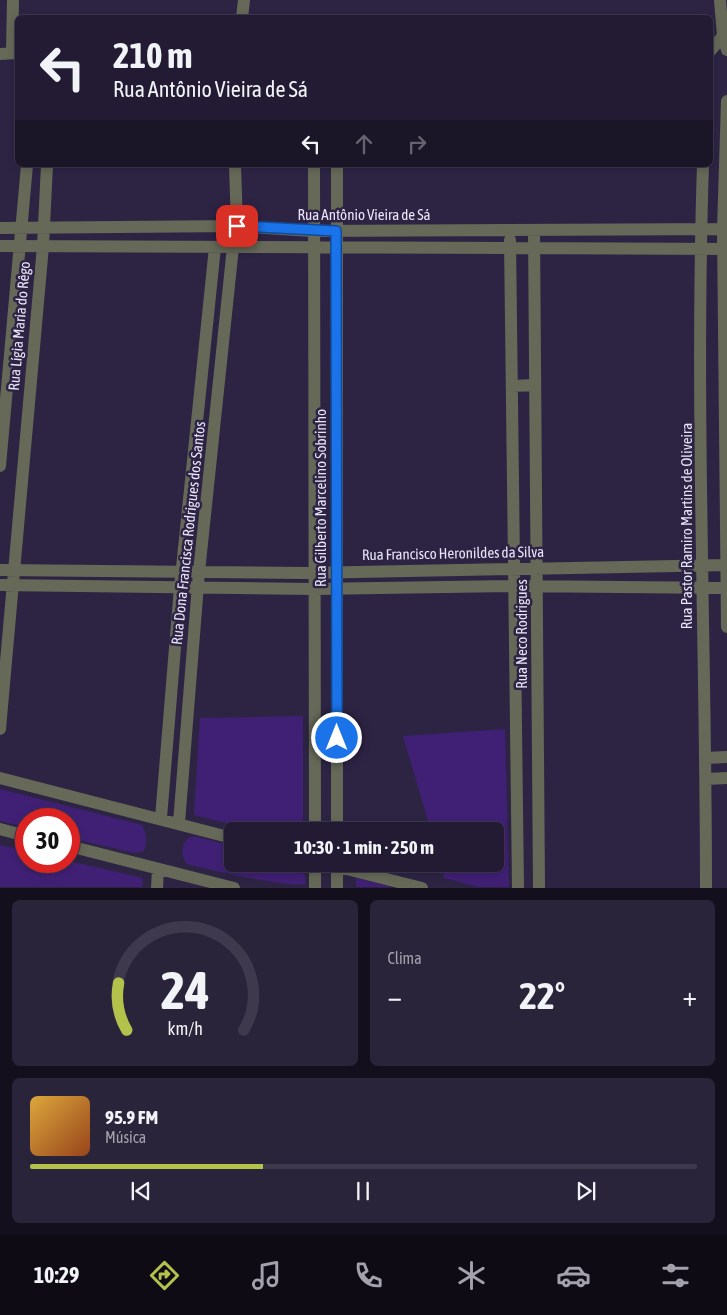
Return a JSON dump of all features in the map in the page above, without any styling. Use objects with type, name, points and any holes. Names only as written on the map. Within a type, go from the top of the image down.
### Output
[{"type":"street","points":[[10,53],[13,0]]},
{"type":"street","points":[[242,15],[244,0]]},
{"type":"street","points":[[720,0],[723,36],[727,50]]},
{"type":"street","points":[[713,49],[723,36]]},
{"type":"street","points":[[713,53],[727,55]]},
{"type":"street","points":[[727,101],[725,229],[727,627]]},
{"type":"street","name":"Rua Lígia Maria do Rêgo","points":[[0,466],[27,167]]},
{"type":"street","name":"Rua Lígia Maria do Rêgo","points":[[0,729],[6,585],[14,570],[43,246],[47,167]]},
{"type":"street","points":[[235,167],[237,226]]},
{"type":"street","name":"Rua Gilberto Marcelino Sobrinho","points":[[314,167],[314,822]]},
{"type":"street","name":"Rua Gilberto Marcelino Sobrinho","points":[[337,167],[337,822]]},
{"type":"street","name":"Rua Pastor Ramiro Martins de Oliveira","points":[[703,167],[701,229],[702,588],[706,758],[706,888]]},
{"type":"street","name":"Rua Antônio Vieira de Sá","points":[[0,228],[237,226],[313,231],[725,229]]},
{"type":"street","name":"Rua Neco Rodrigues","points":[[509,230],[518,888]]},
{"type":"street","name":"Rua Neco Rodrigues","points":[[534,230],[539,888]]},
{"type":"street","points":[[0,246],[725,249]]},
{"type":"street","name":"Rua Dona Francisca Rodrigues dos Santos","points":[[160,818],[181,572],[216,247]]},
{"type":"street","name":"Rua Dona Francisca Rodrigues dos Santos","points":[[179,823],[197,588],[234,247]]},
{"type":"street","points":[[512,386],[535,385]]},
{"type":"street","points":[[193,460],[212,460]]},
{"type":"street","name":"Rua Francisco Heronildes da Silva","points":[[0,570],[337,573],[726,565]]},
{"type":"street","points":[[6,585],[314,589],[514,586],[727,588]]},
{"type":"street","points":[[706,758],[727,757]]},
{"type":"street","points":[[0,778],[224,836]]},
{"type":"street","points":[[706,779],[727,778]]},
{"type":"street","points":[[0,829],[15,833]]},
{"type":"street","points":[[80,849],[234,888]]},
{"type":"street","points":[[158,869],[158,888]]},
{"type":"street","points":[[315,872],[315,888]]},
{"type":"street","points":[[335,872],[337,888]]},
{"type":"street","points":[[363,872],[422,888]]},
{"type":"shaded area","points":[[303,716],[303,822],[224,822],[194,815],[200,718]]},
{"type":"shaded area","points":[[505,729],[509,887],[478,887],[444,878],[442,872],[504,872],[504,822],[428,822],[403,736]]},
{"type":"shaded area","points":[[0,789],[75,808],[15,808],[15,824],[0,821]]},
{"type":"shaded area","points":[[80,809],[142,825],[145,831],[146,844],[144,851],[135,853],[80,840]]},
{"type":"shaded area","points":[[189,837],[197,837],[224,844],[224,872],[303,872],[306,884],[297,885],[267,881],[230,874],[187,864],[182,850],[184,843]]},
{"type":"shaded area","points":[[0,845],[15,848],[15,873],[80,873],[80,864],[143,878],[142,887],[0,887]]},
{"type":"shaded area","points":[[356,878],[392,887],[356,887]]},
{"type":"route","points":[[237,226],[336,231],[337,738]]}]
